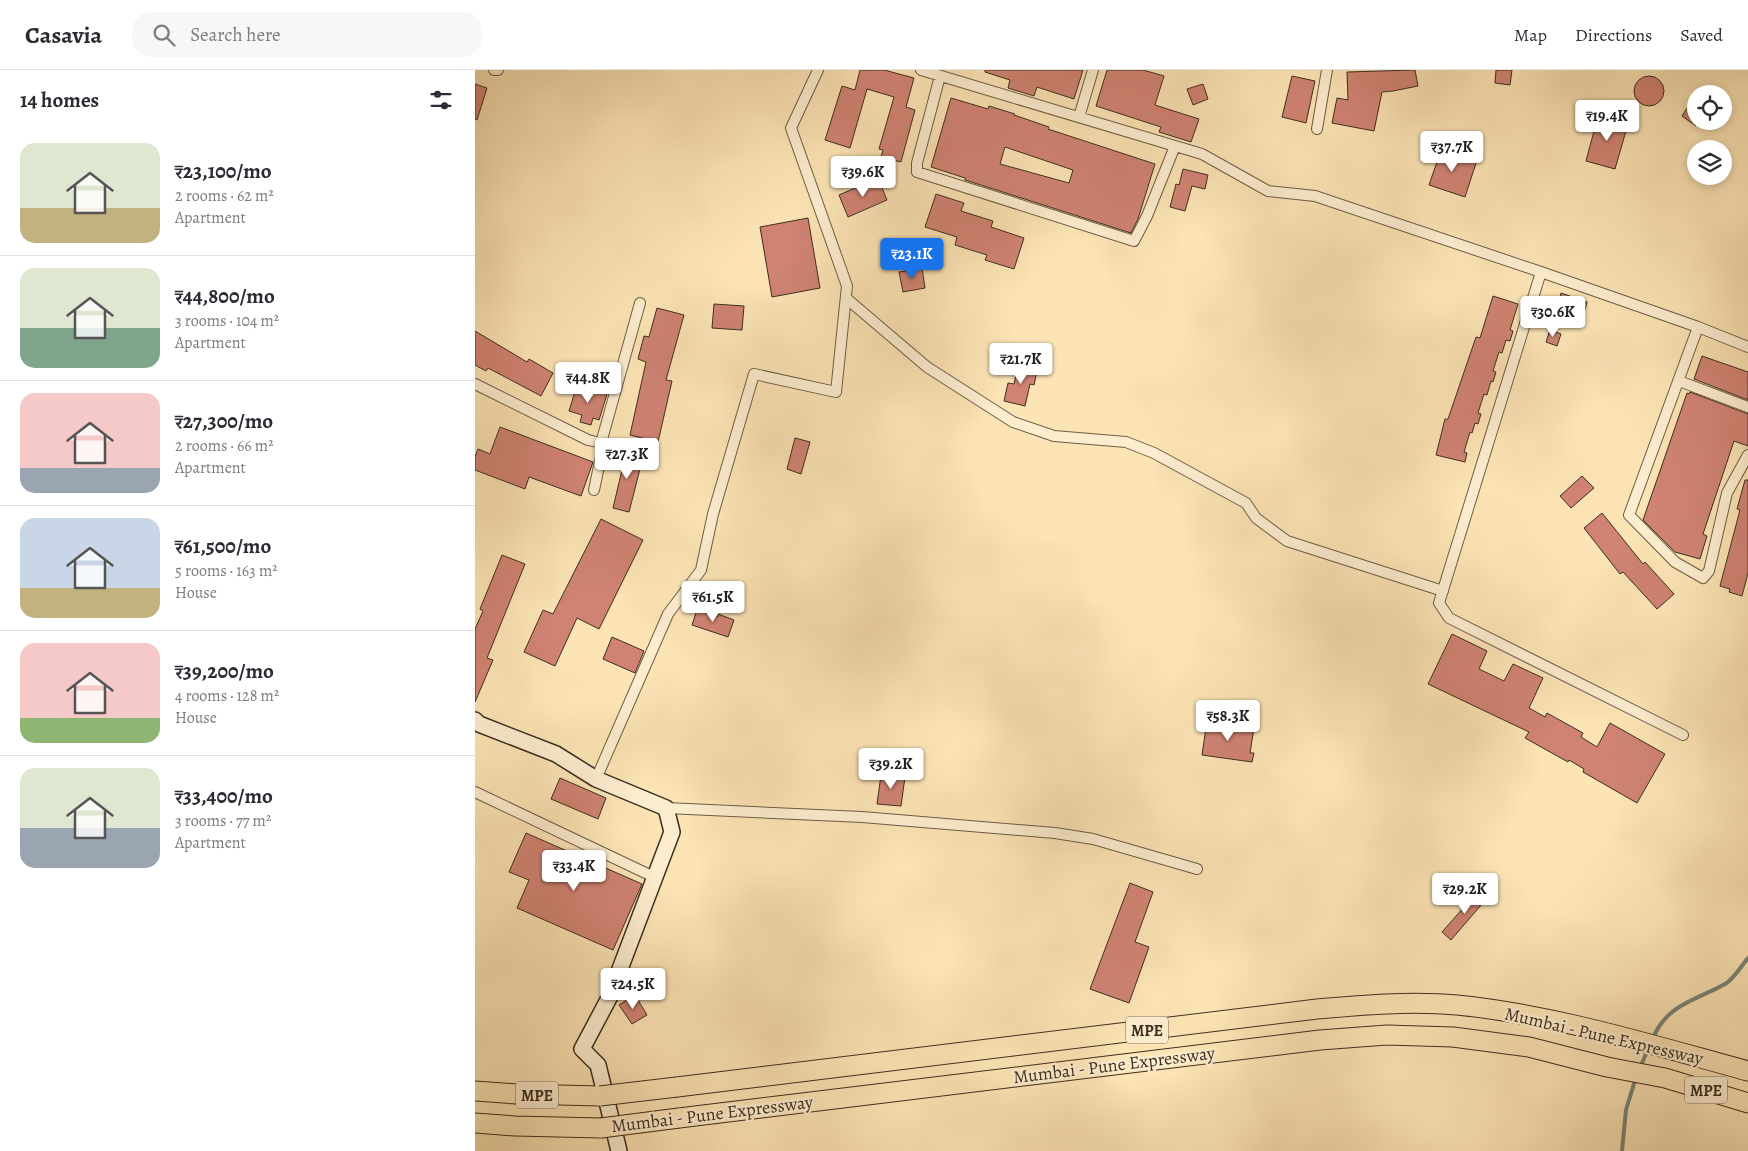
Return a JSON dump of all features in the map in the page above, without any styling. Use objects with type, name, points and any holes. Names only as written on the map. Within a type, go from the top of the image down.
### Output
[{"type":"highway","name":"Mumbai - Pune Expressway","points":[[475,1091],[600,1096],[1307,1010],[1386,1004],[1456,1005],[1525,1015],[1687,1054],[1748,1071]]},
{"type":"highway","name":"Mumbai - Pune Expressway","points":[[475,1122],[515,1126],[601,1128],[1320,1040],[1387,1035],[1453,1037],[1529,1047],[1665,1078],[1748,1103]]},
{"type":"street","points":[[596,779],[668,614],[701,570],[713,514],[754,374],[835,392],[847,286],[791,128],[818,70]]},
{"type":"street","points":[[921,70],[1202,154],[1268,191],[1315,196],[1541,272],[1748,346]]},
{"type":"street","points":[[1079,117],[1093,70]]},
{"type":"street","points":[[1317,129],[1327,70]]},
{"type":"street","points":[[940,76],[917,163],[917,172],[1134,241],[1147,216],[1175,146]]},
{"type":"street","points":[[1541,272],[1439,603],[1449,618],[1683,735]]},
{"type":"street","points":[[846,298],[927,368],[1013,422],[1054,436],[1126,442],[1154,453],[1246,503],[1256,518],[1287,541],[1443,591]]},
{"type":"street","points":[[594,490],[603,452],[601,443],[640,303]]},
{"type":"street","points":[[1697,327],[1629,515],[1675,562],[1703,578],[1709,571],[1727,492],[1748,455]]},
{"type":"street","points":[[1679,380],[1748,407]]},
{"type":"street","points":[[475,384],[588,440],[601,443]]},
{"type":"street","points":[[475,720],[479,724],[556,754],[596,779],[666,808],[862,817],[1055,833],[1093,839],[1197,869]]},
{"type":"street","points":[[475,792],[654,877]]},
{"type":"street","points":[[619,1151],[598,1066],[582,1049],[609,998],[671,832],[666,808]]},
{"type":"building","points":[[860,70],[884,70],[914,78],[906,107],[915,110],[901,162],[881,157],[883,150],[879,149],[894,97],[867,89],[850,148],[825,140],[842,86],[855,90]]},
{"type":"building","points":[[985,70],[1083,70],[1074,99],[1037,87],[1034,96],[1008,88],[1010,80],[985,72]]},
{"type":"building","points":[[1107,70],[1143,70],[1164,76],[1155,105],[1199,119],[1191,142],[1159,132],[1161,127],[1096,106]]},
{"type":"building","points":[[1415,70],[1418,86],[1382,92],[1374,131],[1332,123],[1337,98],[1348,100],[1347,72]]},
{"type":"building","points":[[1496,70],[1512,70],[1510,85],[1495,83]]},
{"type":"building","points":[[1292,76],[1315,81],[1306,123],[1282,117]]},
{"type":"building","points":[[1649,76],[1660,80],[1664,91],[1660,102],[1649,106],[1638,102],[1634,91],[1638,80]]},
{"type":"building","points":[[475,84],[487,88],[477,120],[475,119]]},
{"type":"building","points":[[1203,84],[1208,99],[1193,105],[1187,89]]},
{"type":"building","points":[[951,98],[988,109],[989,106],[1015,114],[1049,127],[1048,129],[1155,164],[1138,219],[1131,233],[965,180],[965,178],[931,167]],"holes":[[[1005,147],[1073,170],[1069,183],[1000,164]]]},
{"type":"building","points":[[1687,108],[1687,120],[1682,116]]},
{"type":"building","points":[[1598,116],[1628,124],[1615,169],[1586,161]]},
{"type":"building","points":[[1436,149],[1476,163],[1465,197],[1429,185],[1438,159],[1433,157]]},
{"type":"building","points":[[1183,169],[1208,175],[1205,189],[1192,186],[1185,211],[1170,207],[1176,184],[1179,185]]},
{"type":"building","points":[[878,178],[887,200],[848,217],[839,195]]},
{"type":"building","points":[[936,194],[964,203],[961,211],[993,221],[991,227],[1024,238],[1014,269],[985,260],[987,255],[955,245],[957,237],[925,227]]},
{"type":"building","points":[[808,218],[820,288],[772,297],[760,227]]},
{"type":"building","points":[[922,268],[925,288],[903,292],[899,272]]},
{"type":"building","points":[[1561,293],[1587,302],[1583,317],[1557,309]]},
{"type":"building","points":[[1493,296],[1518,304],[1510,330],[1513,331],[1510,341],[1506,340],[1502,353],[1499,352],[1493,371],[1496,372],[1493,382],[1491,381],[1487,395],[1484,394],[1478,413],[1481,414],[1478,424],[1475,423],[1472,433],[1470,432],[1464,452],[1467,453],[1465,462],[1436,455],[1445,419],[1448,419],[1476,337],[1480,338]]},
{"type":"building","points":[[714,304],[744,306],[742,330],[712,328]]},
{"type":"building","points":[[657,308],[684,315],[666,380],[672,381],[658,442],[630,435],[646,362],[638,359],[644,336],[649,337]]},
{"type":"building","points":[[1550,330],[1561,334],[1557,346],[1546,342]]},
{"type":"building","points":[[475,331],[527,362],[529,359],[553,373],[541,396],[488,368],[486,371],[475,365]]},
{"type":"building","points":[[1702,356],[1748,372],[1748,400],[1694,379]]},
{"type":"building","points":[[1023,363],[1038,366],[1034,385],[1030,384],[1025,406],[1004,401],[1008,383],[1014,384],[1017,370],[1021,371]]},
{"type":"building","points":[[577,385],[607,394],[599,420],[593,418],[591,425],[580,422],[582,415],[569,411]]},
{"type":"building","points":[[1690,392],[1748,414],[1748,446],[1734,441],[1703,534],[1707,536],[1700,559],[1675,552],[1643,520],[1687,393],[1689,394]]},
{"type":"building","points":[[500,427],[593,462],[581,496],[529,477],[525,489],[475,470],[475,457],[478,449],[490,454]]},
{"type":"building","points":[[795,438],[810,442],[801,474],[787,469]]},
{"type":"building","points":[[619,452],[643,457],[629,512],[613,508],[622,470],[615,469]]},
{"type":"building","points":[[1582,476],[1594,488],[1571,508],[1560,496]]},
{"type":"building","points":[[1745,480],[1748,480],[1748,573],[1742,596],[1729,592],[1730,589],[1720,586],[1740,510],[1737,509]]},
{"type":"building","points":[[1602,513],[1643,564],[1645,562],[1674,594],[1657,609],[1623,572],[1620,574],[1584,528]]},
{"type":"building","points":[[601,519],[643,540],[599,629],[577,618],[555,666],[524,652],[543,610],[553,614]]},
{"type":"building","points":[[502,555],[525,564],[487,658],[493,660],[475,702],[475,629],[483,611],[480,609]]},
{"type":"building","points":[[697,610],[717,617],[718,614],[734,620],[728,637],[692,625]]},
{"type":"building","points":[[1452,634],[1487,651],[1479,669],[1504,681],[1513,664],[1543,678],[1529,708],[1545,717],[1547,713],[1583,733],[1581,737],[1597,747],[1610,723],[1665,754],[1637,803],[1583,772],[1584,769],[1569,760],[1568,762],[1525,738],[1529,732],[1428,684]]},
{"type":"building","points":[[612,637],[644,651],[635,673],[603,659]]},
{"type":"building","points":[[1207,721],[1254,728],[1250,753],[1254,753],[1252,762],[1202,755]]},
{"type":"building","points":[[881,775],[905,777],[901,806],[877,804]]},
{"type":"building","points":[[560,778],[606,798],[598,819],[551,799]]},
{"type":"building","points":[[526,833],[642,884],[613,950],[517,908],[529,880],[509,872]]},
{"type":"building","points":[[1130,883],[1153,892],[1135,942],[1149,947],[1129,1003],[1090,989]]},
{"type":"building","points":[[1480,889],[1488,897],[1451,940],[1442,932]]},
{"type":"building","points":[[635,995],[647,1015],[632,1024],[619,1005]]},
{"type":"waterway","points":[[1653,1038],[1666,1017],[1684,1004],[1728,982],[1748,958]]},
{"type":"waterway","points":[[1640,1068],[1648,1049]]},
{"type":"waterway","points":[[1622,1151],[1626,1110],[1636,1077]]}]
